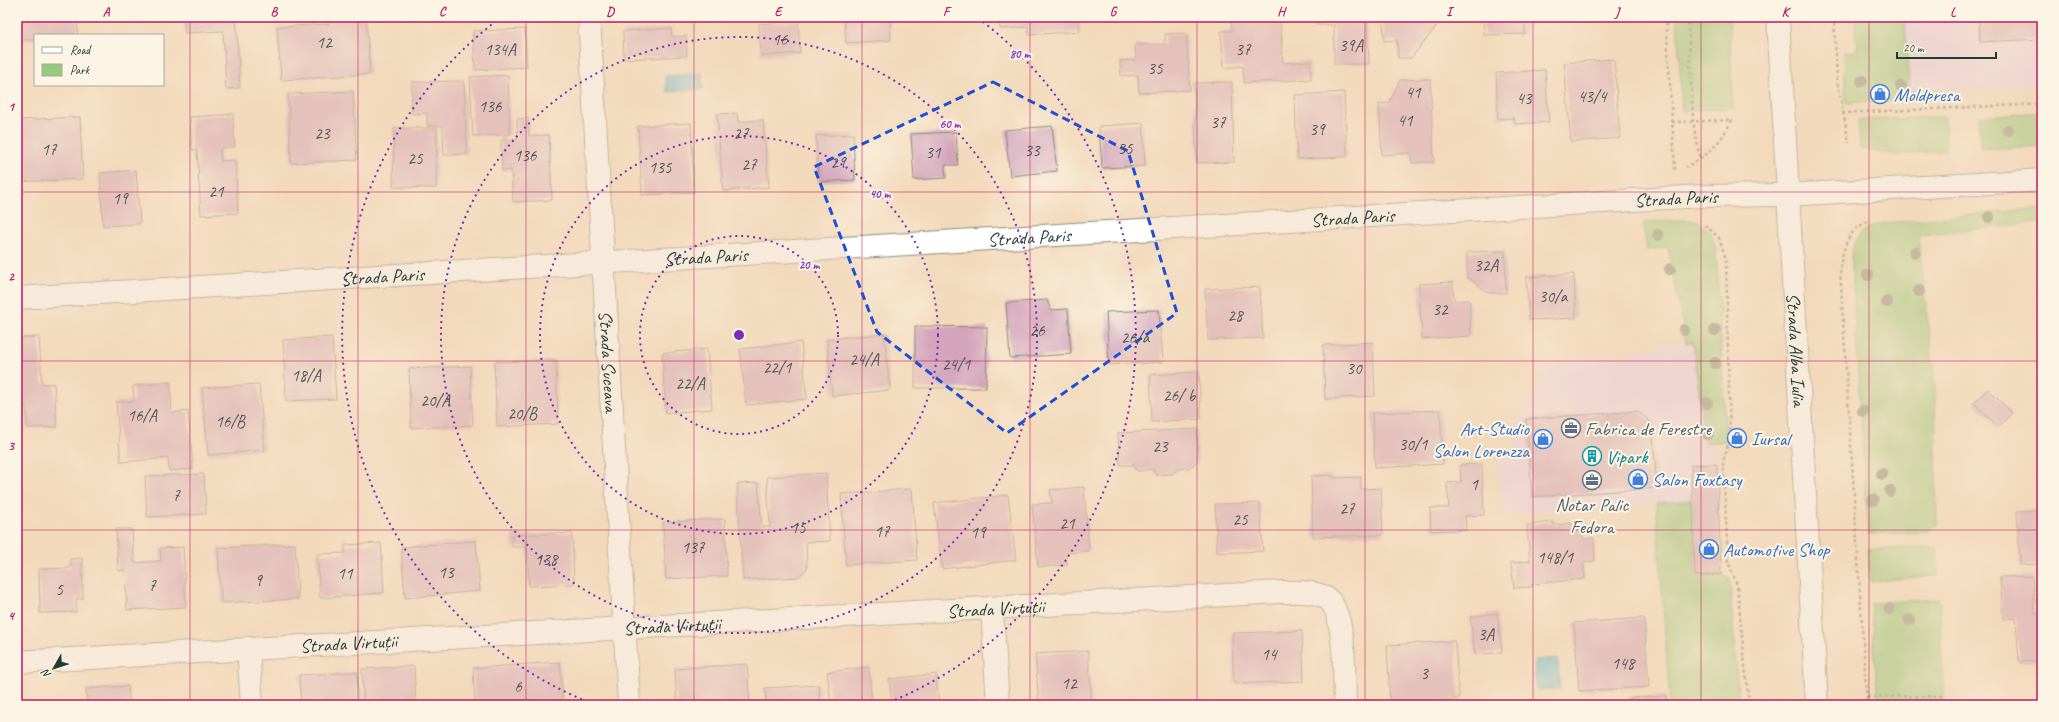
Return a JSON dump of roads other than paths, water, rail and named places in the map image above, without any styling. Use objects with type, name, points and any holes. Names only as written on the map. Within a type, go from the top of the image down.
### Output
[{"type":"street","name":"Strada Suceava","points":[[590,17],[629,705]]},
{"type":"street","name":"Strada Alba Iulia","points":[[1778,17],[1817,705]]},
{"type":"street","name":"Strada Paris","points":[[17,298],[1686,197],[1788,195],[2042,180]]},
{"type":"street","name":"Strada Virtuții","points":[[17,662],[624,627],[992,609],[1280,592],[1310,592],[1327,598],[1338,611],[1342,631],[1345,705]]},
{"type":"street","points":[[992,609],[998,705]]},
{"type":"street","points":[[248,648],[252,705]]},
{"type":"water","points":[[702,73],[703,89],[667,92],[665,76]]},
{"type":"water","points":[[1558,658],[1560,689],[1536,690],[1534,660]]},
{"type":"place","name":"Moldpresa","points":[[1880,94]]},
{"type":"place","name":"Fabrica de Ferestre","points":[[1571,428]]},
{"type":"place","name":"Iursal","points":[[1737,438]]},
{"type":"place","name":"Art-Studio Salon Lorenzza","points":[[1543,439]]},
{"type":"place","name":"Vipark","points":[[1592,456]]},
{"type":"place","name":"Salon Foxtasy","points":[[1638,479]]},
{"type":"place","name":"Notar Palic Fedora","points":[[1592,480]]},
{"type":"place","name":"Automotive Shop","points":[[1709,549]]}]
